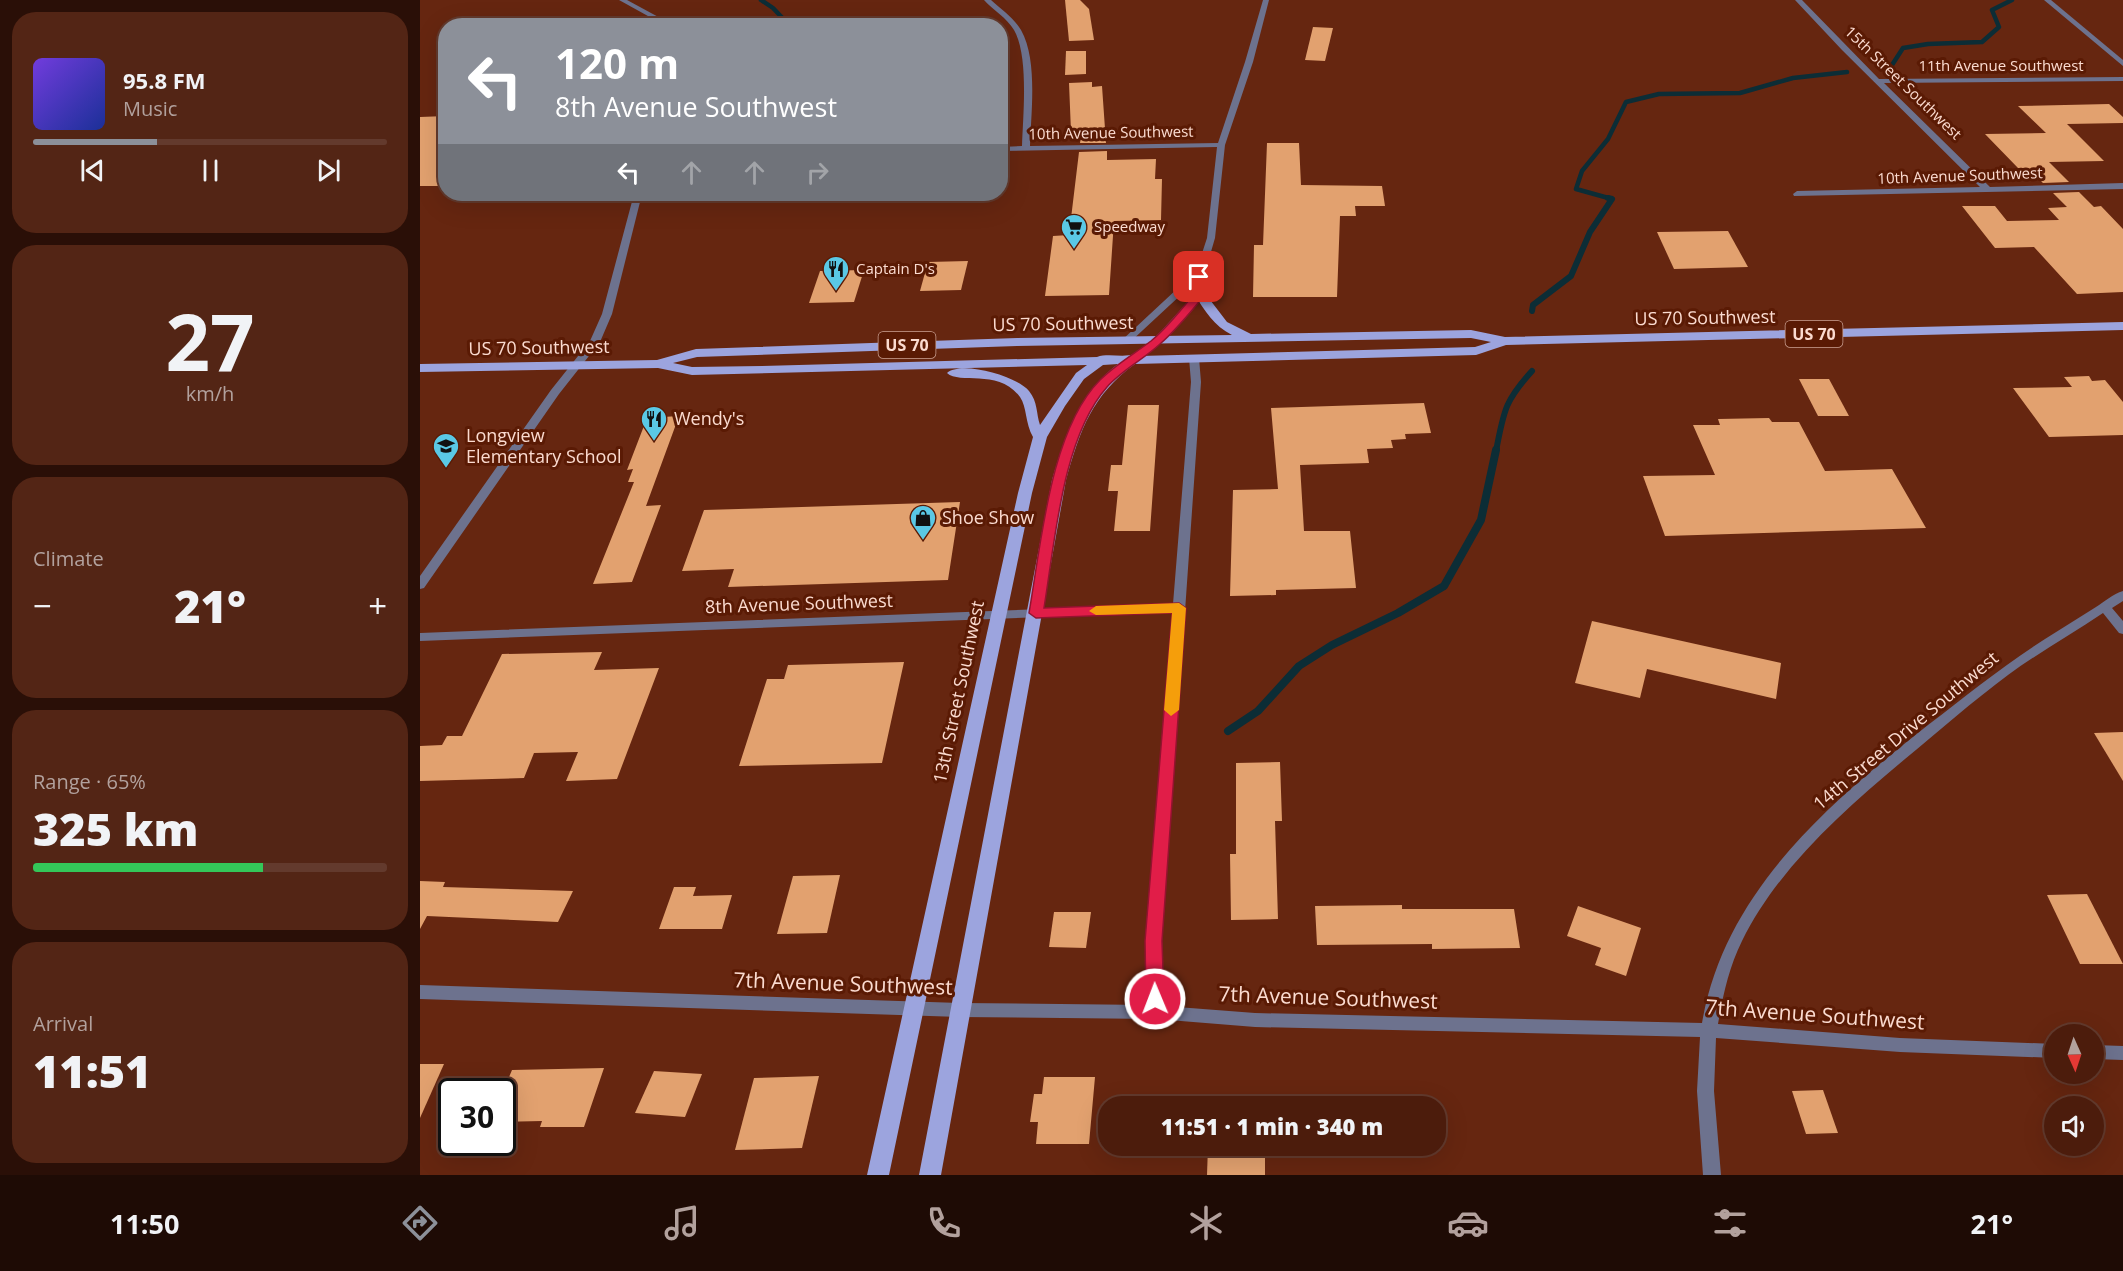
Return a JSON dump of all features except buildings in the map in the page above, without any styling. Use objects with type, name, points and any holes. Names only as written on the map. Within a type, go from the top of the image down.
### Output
[{"type":"main road","points":[[1198,290],[1224,328],[1254,338]]},
{"type":"main road","name":"US 70 Southwest","points":[[658,364],[696,353],[1006,342],[1471,334],[1505,341],[2123,326]]},
{"type":"main road","name":"13th Street Southwest","points":[[878,1175],[1024,492],[1040,437],[1067,391],[1080,376],[1126,341]]},
{"type":"main road","points":[[930,1175],[1059,480],[1076,427],[1089,401],[1104,382],[1157,341]]},
{"type":"main road","name":"US 70 Southwest","points":[[420,368],[658,364],[692,371],[786,369],[1476,351],[1505,341]]},
{"type":"main road","points":[[786,369],[816,376],[950,373],[988,375],[1007,381],[1019,388],[1028,400],[1032,421],[1040,437]]},
{"type":"street","points":[[622,0],[657,18]]},
{"type":"street","points":[[987,0],[1006,18]]},
{"type":"street","points":[[1157,341],[1198,290],[1211,238],[1221,145],[1249,62],[1266,0]]},
{"type":"street","name":"15th Street Southwest","points":[[1798,0],[1838,45],[1878,81],[1987,189]]},
{"type":"street","points":[[2047,0],[2123,64]]},
{"type":"street","points":[[1008,20],[1016,27],[1025,50],[1026,148]]},
{"type":"street","name":"11th Avenue Southwest","points":[[1878,81],[2123,79]]},
{"type":"street","name":"10th Avenue Southwest","points":[[1008,149],[1221,145]]},
{"type":"street","name":"10th Avenue Southwest","points":[[1797,194],[2123,186]]},
{"type":"street","points":[[420,585],[575,366],[595,342],[607,314],[636,201]]},
{"type":"street","name":"13th Street Southwest","points":[[1126,341],[1181,290],[1198,290]]},
{"type":"street","points":[[1156,1012],[1154,941],[1196,382],[1194,358]]},
{"type":"street","name":"14th Street Drive Southwest","points":[[1712,1175],[1706,1107],[1706,1061],[1709,1030],[1720,978],[1733,941],[1775,879],[1845,802],[1926,733],[2010,667],[2123,595]]},
{"type":"street","points":[[2104,607],[2123,630]]},
{"type":"street","name":"8th Avenue Southwest","points":[[420,637],[1179,608]]},
{"type":"street","name":"7th Avenue Southwest","points":[[420,992],[960,1010],[1156,1012],[1255,1020],[1709,1030],[1900,1045],[2044,1051]]},
{"type":"street","points":[[2104,1052],[2123,1053]]},
{"type":"waterway","points":[[761,0],[782,18]]},
{"type":"waterway","points":[[1884,66],[1892,65],[1903,48],[1928,44],[1982,42],[1999,27],[1992,10],[2012,0]]},
{"type":"waterway","points":[[1612,199],[1576,189],[1582,171],[1608,139],[1626,102],[1659,94],[1740,93],[1793,78],[1847,72]]},
{"type":"waterway","points":[[1608,198],[1612,199]]},
{"type":"waterway","points":[[1532,311],[1533,305],[1571,276],[1590,232],[1612,199]]},
{"type":"waterway","points":[[1496,451],[1510,399],[1532,371]]},
{"type":"waterway","points":[[1228,731],[1258,711],[1299,666],[1332,645],[1398,613],[1444,586],[1481,520],[1496,450]]},
{"type":"slow traffic","points":[[1096,611],[1179,608],[1171,710]]},
{"type":"place","name":"Speedway","points":[[1074,250]]},
{"type":"place","name":"Captain D's","points":[[836,292]]},
{"type":"place","name":"Wendy's","points":[[654,442]]},
{"type":"place","name":"Longview Elementary School","points":[[446,469]]},
{"type":"place","name":"Shoe Show","points":[[923,541]]},
{"type":"route","points":[[1155,999],[1154,941],[1179,608],[1036,613],[1059,480],[1068,446],[1076,427],[1089,401],[1104,382],[1157,341],[1188,309],[1200,294],[1196,286],[1199,277]]}]
